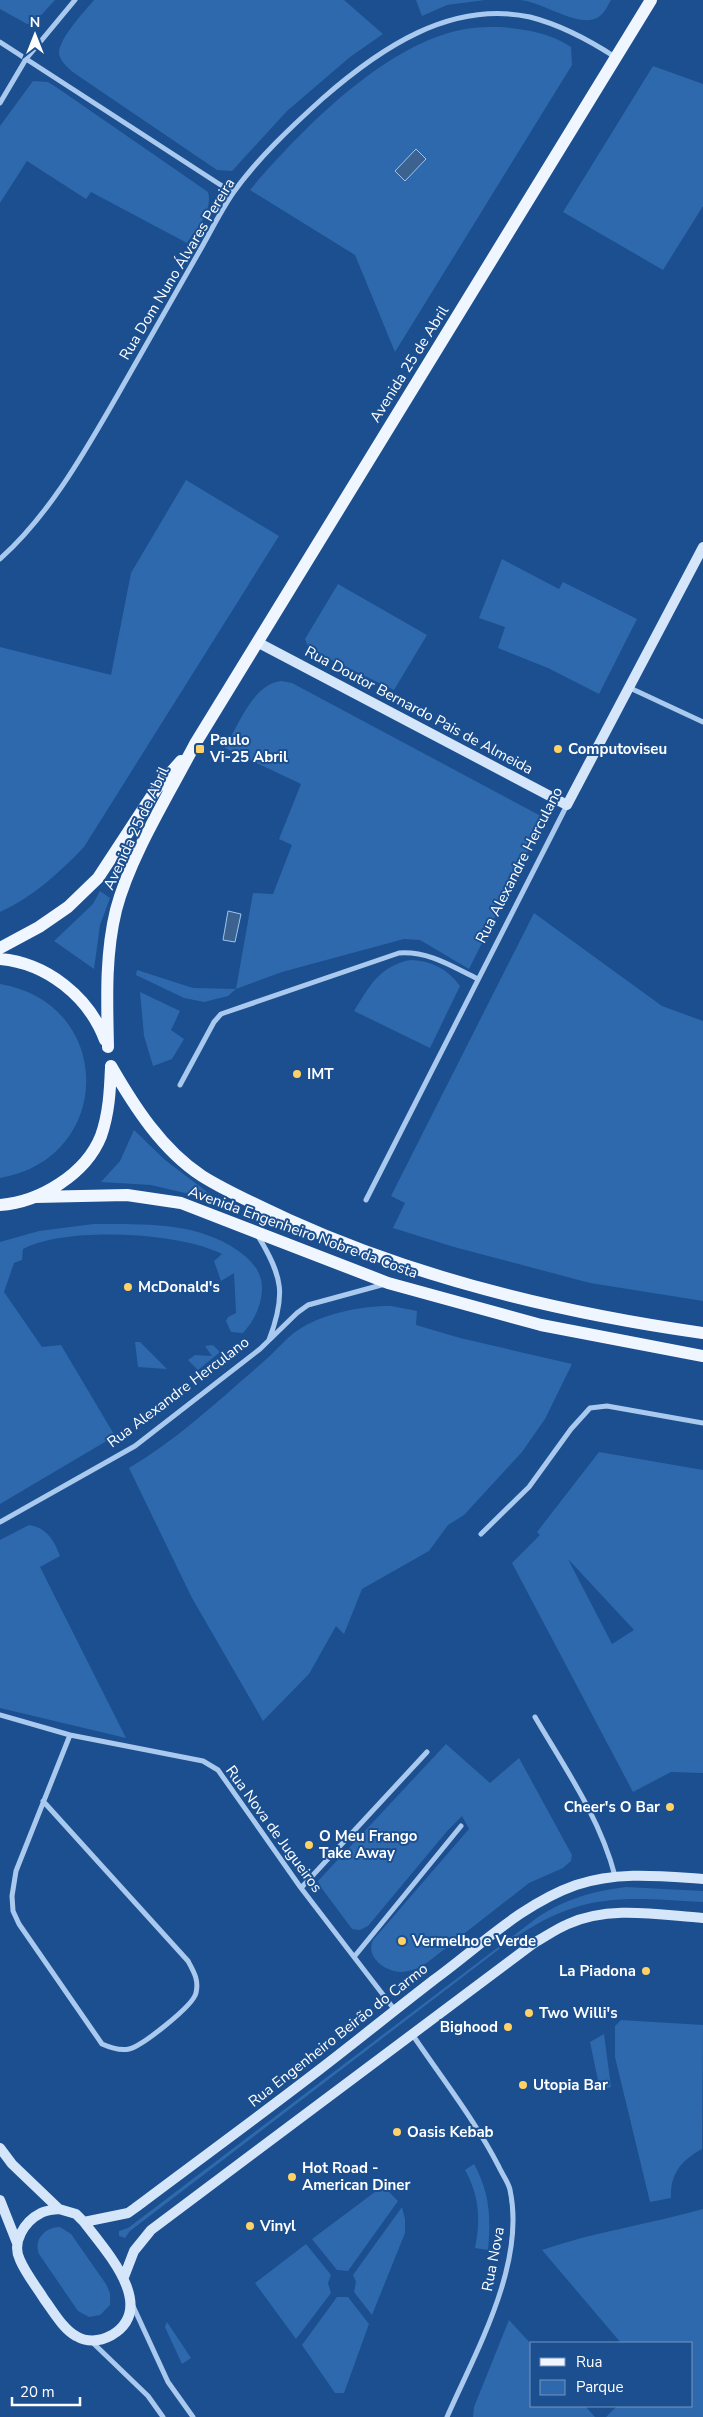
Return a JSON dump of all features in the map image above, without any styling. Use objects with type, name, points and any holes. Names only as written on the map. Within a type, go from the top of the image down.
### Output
[{"type":"main road","name":"Avenida 25 de Abril","points":[[108,1047],[107,976],[111,934],[119,902],[131,868],[195,744],[651,0]]},
{"type":"main road","name":"Avenida 25 de Abril","points":[[0,948],[39,927],[68,907],[98,878],[157,788],[195,744]]},
{"type":"main road","points":[[0,959],[43,970],[76,994],[100,1026],[108,1047],[111,1066],[110,1102],[100,1137],[80,1166],[50,1190],[35,1197],[0,1205]]},
{"type":"main road","name":"Avenida Engenheiro Nobre da Costa","points":[[111,1066],[139,1112],[171,1149],[201,1175],[247,1200],[338,1242],[451,1279],[596,1316],[703,1333]]},
{"type":"main road","name":"Avenida Engenheiro Nobre da Costa","points":[[35,1197],[102,1194],[152,1197],[181,1203],[388,1284],[541,1325],[703,1356]]},
{"type":"street","points":[[0,103],[26,58],[75,0]]},
{"type":"street","name":"Rua Dom Nuno Álvares Pereira","points":[[0,559],[28,533],[82,456],[233,193],[266,154],[306,113],[349,75],[382,51],[440,22],[465,16],[501,14],[528,17],[556,25],[586,39],[616,57]]},
{"type":"street","points":[[0,42],[233,193]]},
{"type":"street","name":"Rua Alexandre Herculano","points":[[366,1200],[566,805],[630,688],[703,547]]},
{"type":"street","name":"Rua Doutor Bernardo Pais de Almeida","points":[[257,642],[566,805]]},
{"type":"street","points":[[630,688],[703,722]]},
{"type":"street","points":[[180,1085],[214,1022],[221,1014],[399,952],[428,954],[478,979]]},
{"type":"street","points":[[256,1233],[278,1273],[280,1304],[268,1343]]},
{"type":"street","name":"Rua Alexandre Herculano","points":[[0,1522],[135,1446],[268,1343],[297,1313],[308,1305],[388,1284]]},
{"type":"street","points":[[481,1534],[529,1487],[571,1429],[590,1408],[607,1406],[703,1423]]},
{"type":"street","name":"Rua Nova de Jugueiros","points":[[0,1715],[70,1735],[204,1761],[218,1770],[301,1888],[394,2010]]},
{"type":"street","points":[[535,1717],[599,1828],[608,1850],[615,1876]]},
{"type":"street","points":[[43,1801],[188,1961],[198,1979],[196,1995],[187,2007],[139,2044],[129,2049],[118,2050],[102,2044],[19,1924],[13,1911],[12,1896],[16,1871],[43,1801],[70,1735]]},
{"type":"street","points":[[301,1888],[427,1752]]},
{"type":"street","points":[[354,1957],[461,1826]]},
{"type":"street","name":"Rua Engenheiro Beirão do Carmo","points":[[84,2222],[128,2213],[320,2069],[522,1912],[576,1885],[615,1876],[628,1875],[703,1880]]},
{"type":"street","points":[[124,2277],[134,2251],[151,2230],[534,1943],[569,1924],[598,1915],[626,1912],[703,1918]]},
{"type":"street","name":"Rua Nova","points":[[412,2034],[491,2152],[510,2190],[513,2229],[507,2266],[498,2299],[447,2417]]},
{"type":"street","points":[[0,2148],[12,2164],[59,2209]]},
{"type":"street","points":[[0,2200],[17,2244],[20,2260],[62,2323],[76,2336],[90,2341],[148,2396],[163,2417]]},
{"type":"street","points":[[17,2244],[22,2230],[30,2220],[42,2212],[59,2209],[76,2214],[84,2222],[124,2277],[130,2299],[168,2382],[193,2417]]},
{"type":"street","points":[[90,2341],[103,2340],[117,2332],[125,2323],[130,2311],[130,2299]]},
{"type":"green space","points":[[0,0],[55,0],[33,24],[27,24],[0,9]]},
{"type":"green space","points":[[94,0],[344,0],[383,34],[350,57],[287,111],[232,171],[217,170],[77,75],[64,63],[59,54],[63,41],[67,33]]},
{"type":"green space","points":[[416,0],[485,0],[447,5],[422,16]]},
{"type":"green space","points":[[520,0],[611,0],[600,16],[592,20],[583,20]]},
{"type":"green space","points":[[501,27],[538,32],[563,42],[571,47],[572,65],[395,352],[355,255],[250,190],[292,143],[343,95],[399,55],[427,41],[456,31]]},
{"type":"green space","points":[[653,66],[703,84],[703,206],[663,270],[563,212]]},
{"type":"green space","points":[[33,81],[48,82],[208,192],[209,199],[206,212],[187,243],[91,192],[86,199],[27,161],[0,203],[0,126]]},
{"type":"green space","points":[[186,480],[279,536],[84,847],[45,884],[24,899],[0,912],[0,647],[111,675],[131,573]]},
{"type":"green space","points":[[502,559],[559,589],[563,582],[637,619],[599,694],[548,668],[498,648],[505,627],[479,618]]},
{"type":"green space","points":[[338,584],[427,635],[394,690],[309,649],[305,639]]},
{"type":"green space","points":[[281,681],[292,683],[539,815],[540,827],[469,969],[420,940],[404,939],[282,972],[236,989],[253,893],[273,894],[292,845],[279,839],[301,784],[225,748],[247,707],[262,690],[271,684]]},
{"type":"green space","points":[[100,891],[110,898],[100,925],[94,969],[54,941],[93,904]]},
{"type":"green space","points":[[534,913],[662,1006],[703,1021],[703,1301],[590,1283],[454,1247],[393,1228],[405,1203],[391,1196]]},
{"type":"green space","points":[[410,960],[425,962],[444,970],[460,986],[430,1048],[354,1011],[370,986],[383,972],[399,963]]},
{"type":"green space","points":[[137,970],[193,988],[236,989],[228,996],[204,1002],[184,998],[136,975]]},
{"type":"green space","points":[[0,984],[38,997],[65,1020],[81,1048],[86,1081],[81,1113],[65,1142],[38,1165],[0,1178]]},
{"type":"green space","points":[[140,992],[180,1011],[171,1030],[184,1039],[172,1059],[153,1066],[144,1036]]},
{"type":"green space","points":[[134,1130],[165,1160],[219,1201],[151,1185],[101,1182],[120,1161]]},
{"type":"green space","points":[[94,1224],[173,1227],[211,1236],[229,1245],[249,1259],[259,1274],[262,1283],[262,1294],[259,1307],[251,1323],[243,1333],[231,1332],[226,1321],[228,1317],[236,1313],[234,1273],[221,1281],[214,1261],[222,1254],[179,1241],[152,1237],[93,1235],[66,1237],[42,1242],[23,1249],[22,1260],[14,1263],[4,1292],[42,1347],[61,1345],[115,1436],[0,1504],[0,1242],[39,1231]]},
{"type":"green space","points":[[391,1306],[417,1311],[416,1325],[460,1338],[572,1364],[545,1419],[522,1452],[464,1515],[448,1525],[429,1551],[362,1589],[344,1634],[336,1626],[309,1674],[263,1721],[192,1598],[129,1468],[164,1445],[198,1418],[298,1330],[331,1315],[367,1307]]},
{"type":"green space","points":[[135,1342],[140,1342],[167,1369],[138,1367]]},
{"type":"green space","points":[[213,1345],[220,1352],[198,1370],[188,1360],[195,1355],[212,1356],[205,1346]]},
{"type":"green space","points":[[599,1452],[703,1470],[703,1773],[671,1772],[633,1792],[512,1563],[540,1535],[537,1532]],"holes":[[[568,1559],[634,1630],[612,1644]]]},
{"type":"green space","points":[[29,1525],[45,1532],[58,1550],[60,1556],[40,1567],[126,1738],[0,1708],[0,1540]]},
{"type":"green space","points":[[446,1744],[490,1783],[519,1758],[572,1855],[571,1861],[563,1868],[529,1883],[425,1964],[409,1971],[396,1971],[383,1966],[374,1958],[371,1946],[373,1940],[469,1829],[462,1816],[448,1830],[368,1926],[360,1930],[352,1929],[318,1881]]},
{"type":"green space","points":[[626,1887],[703,1891],[703,1902],[643,1899],[595,1902],[572,1908],[525,1931],[130,2231],[125,2238],[119,2236],[119,2231],[128,2228],[538,1917],[558,1905],[580,1897]]},
{"type":"green space","points":[[621,2020],[703,2025],[702,2149],[683,2163],[675,2174],[671,2198],[650,2202],[615,2057],[615,2026]]},
{"type":"green space","points":[[604,2034],[611,2087],[600,2090],[590,2042]]},
{"type":"green space","points":[[474,2164],[483,2185],[488,2206],[488,2250],[475,2248],[478,2208],[470,2179],[465,2170]]},
{"type":"green space","points":[[383,2186],[398,2201],[348,2271],[337,2270],[312,2239]]},
{"type":"green space","points":[[402,2207],[405,2219],[405,2233],[372,2315],[354,2292],[356,2282],[353,2275]]},
{"type":"green space","points":[[703,2209],[703,2417],[606,2417],[616,2407],[693,2407],[693,2342],[620,2342],[542,2250],[582,2238]]},
{"type":"green space","points":[[60,2227],[71,2234],[106,2284],[110,2293],[110,2305],[100,2315],[89,2317],[78,2311],[39,2254],[38,2243],[42,2235],[50,2229]]},
{"type":"green space","points":[[306,2244],[331,2275],[328,2283],[331,2293],[296,2339],[255,2283]]},
{"type":"green space","points":[[337,2297],[348,2297],[369,2324],[344,2393],[335,2393],[302,2345]]},
{"type":"green space","points":[[509,2320],[530,2343],[530,2407],[586,2407],[595,2417],[473,2417],[474,2407]]},
{"type":"green space","points":[[167,2322],[191,2358],[182,2364],[165,2327]]},
{"type":"shaded area","points":[[416,149],[426,159],[405,181],[395,171]]},
{"type":"shaded area","points":[[228,911],[241,914],[235,942],[223,940]]},
{"type":"place","name":"Paulo Vi-25 Abril","points":[[200,749]]},
{"type":"place","name":"Computoviseu","points":[[558,749]]},
{"type":"place","name":"IMT","points":[[297,1074]]},
{"type":"place","name":"McDonald's","points":[[128,1287]]},
{"type":"place","name":"Cheer's O Bar","points":[[670,1807]]},
{"type":"place","name":"O Meu Frango Take Away","points":[[309,1845]]},
{"type":"place","name":"Vermelho e Verde","points":[[402,1941]]},
{"type":"place","name":"La Piadona","points":[[646,1971]]},
{"type":"place","name":"Two Willi's","points":[[529,2013]]},
{"type":"place","name":"Bighood","points":[[508,2027]]},
{"type":"place","name":"Utopia Bar","points":[[523,2085]]},
{"type":"place","name":"Oasis Kebab","points":[[397,2132]]},
{"type":"place","name":"Hot Road - American Diner","points":[[292,2177]]},
{"type":"place","name":"Vinyl","points":[[250,2226]]}]
